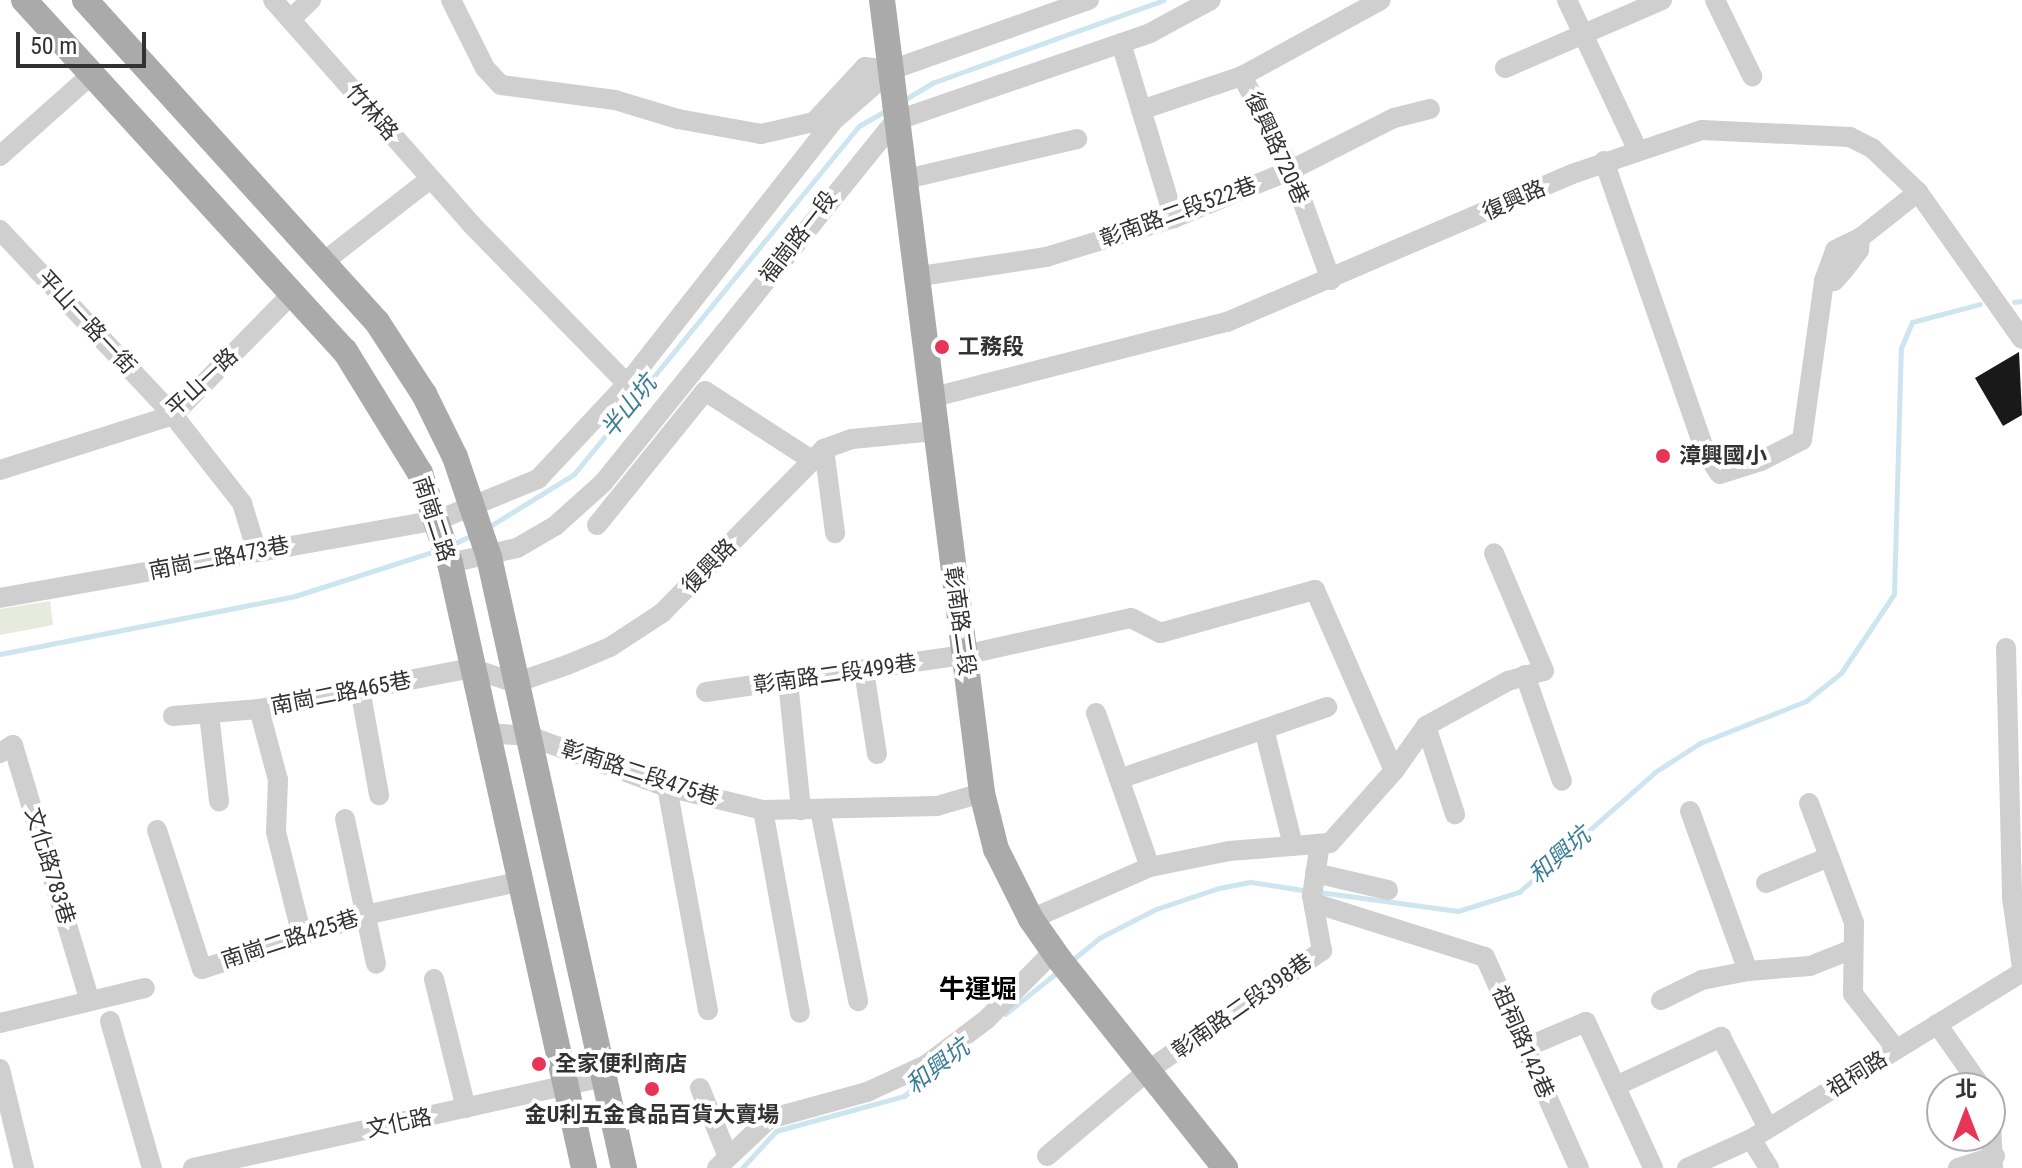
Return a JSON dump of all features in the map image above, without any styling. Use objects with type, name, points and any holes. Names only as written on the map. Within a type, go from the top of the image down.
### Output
[{"type":"main road","name":"南崗二路","points":[[24,0],[345,351],[384,408],[420,473],[450,563],[584,1168]]},
{"type":"main road","name":"南崗二路","points":[[85,0],[326,260],[377,322],[424,394],[474,507],[489,557],[624,1168]]},
{"type":"main road","name":"彰南路二段","points":[[882,0],[914,277],[982,793],[996,849],[1031,919],[1061,961],[1150,1069],[1225,1168]]},
{"type":"street","name":"竹林路","points":[[273,0],[472,225],[627,384]]},
{"type":"street","points":[[291,19],[311,0]]},
{"type":"street","points":[[451,0],[485,68],[501,85],[615,100],[678,119],[761,134],[814,122],[865,67],[893,97]]},
{"type":"street","name":"福崗路一段","points":[[438,520],[538,479],[627,384],[833,121],[893,97],[1089,0]]},
{"type":"street","name":"福崗路一段","points":[[450,563],[489,557],[555,526],[603,483],[893,97],[1121,43],[1150,33],[1211,0]]},
{"type":"street","name":"復興路720巷","points":[[1331,280],[1291,170],[1242,76],[1381,0]]},
{"type":"street","points":[[1567,0],[1637,149]]},
{"type":"street","points":[[1505,68],[1662,0]]},
{"type":"street","points":[[1715,0],[1752,76]]},
{"type":"street","points":[[1121,43],[1174,218]]},
{"type":"street","points":[[0,156],[92,74]]},
{"type":"street","points":[[1141,110],[1242,76]]},
{"type":"street","name":"彰南路二段522巷","points":[[914,277],[1046,257],[1174,218],[1291,170],[1394,118],[1430,109]]},
{"type":"street","name":"復興路","points":[[930,398],[1227,322],[1604,161],[1702,130],[1850,137],[1894,164],[1918,192],[2022,339]]},
{"type":"street","points":[[902,180],[1077,139]]},
{"type":"street","points":[[1604,161],[1706,454],[1720,474],[1761,461],[1802,440],[1824,281],[1834,281],[1859,250],[1860,238],[1918,192]]},
{"type":"street","points":[[326,260],[430,179]]},
{"type":"street","name":"平山一路一街","points":[[0,230],[173,415],[242,503],[257,552]]},
{"type":"street","name":"平山一路","points":[[4,463],[173,415],[294,292]]},
{"type":"street","points":[[597,525],[705,391],[817,454],[835,533]]},
{"type":"street","points":[[817,454],[852,439],[935,431]]},
{"type":"street","name":"復興路","points":[[515,683],[610,647],[662,613],[817,454]]},
{"type":"street","name":"南崗二路473巷","points":[[0,598],[438,520]]},
{"type":"street","points":[[1031,919],[1150,867],[1293,845],[1330,843],[1394,771],[1426,726],[1525,675],[1544,671],[1494,553]]},
{"type":"street","name":"彰南路二段499巷","points":[[706,692],[964,655],[1131,618],[1160,633],[1315,590],[1394,771]]},
{"type":"street","points":[[2006,648],[2012,898],[2022,969]]},
{"type":"street","points":[[471,668],[515,683]]},
{"type":"street","name":"南崗二路465巷","points":[[173,716],[259,709],[471,668]]},
{"type":"street","points":[[864,671],[877,754]]},
{"type":"street","points":[[1525,675],[1562,781]]},
{"type":"street","points":[[788,681],[810,810],[858,1001]]},
{"type":"street","points":[[360,689],[379,795]]},
{"type":"street","points":[[1119,779],[1327,707]]},
{"type":"street","points":[[259,709],[278,780],[276,832],[301,932]]},
{"type":"street","points":[[1096,713],[1150,867]]},
{"type":"street","points":[[209,714],[219,801]]},
{"type":"street","points":[[1426,726],[1455,814]]},
{"type":"street","points":[[1264,729],[1293,845]]},
{"type":"street","name":"彰南路二段475巷","points":[[488,733],[529,736],[667,787],[763,810],[937,806],[982,793]]},
{"type":"street","name":"文化路783巷","points":[[0,753],[13,745],[90,1001]]},
{"type":"street","points":[[667,787],[708,1010]]},
{"type":"street","points":[[1809,803],[1854,923],[1853,994],[1896,1049]]},
{"type":"street","points":[[763,810],[800,1013]]},
{"type":"street","points":[[1690,811],[1748,971]]},
{"type":"street","points":[[345,819],[376,964]]},
{"type":"street","name":"南崗二路425巷","points":[[157,830],[202,969],[301,932],[522,881]]},
{"type":"street","name":"彰南路二段398巷","points":[[1150,1069],[1322,951],[1314,900],[1320,844]]},
{"type":"street","points":[[1766,883],[1829,857]]},
{"type":"street","points":[[1315,873],[1388,890]]},
{"type":"street","name":"祖祠路142巷","points":[[1314,900],[1444,940],[1485,957],[1579,1168]]},
{"type":"street","points":[[1661,1000],[1702,980],[1748,971],[1810,966],[1853,949]]},
{"type":"street","points":[[700,1088],[722,1163],[769,1119],[867,1092],[926,1065],[1061,961]]},
{"type":"street","name":"祖祠路","points":[[1687,1168],[1759,1134],[2022,969]]},
{"type":"street","points":[[434,979],[466,1108]]},
{"type":"street","points":[[0,1023],[145,988]]},
{"type":"street","points":[[110,1021],[152,1168]]},
{"type":"street","points":[[1524,1048],[1586,1022],[1618,1085],[1653,1168]]},
{"type":"street","points":[[1937,1024],[1971,1072]]},
{"type":"street","points":[[1618,1085],[1721,1037],[1769,1168]]},
{"type":"street","points":[[0,1069],[24,1168]]},
{"type":"street","points":[[1047,1156],[1150,1069]]},
{"type":"street","name":"文化路","points":[[193,1168],[604,1077]]},
{"type":"street","points":[[1958,1168],[1994,1162]]},
{"type":"shaded area","points":[[50,601],[53,625],[0,635],[0,609]]},
{"type":"building","points":[[2019,352],[2022,415],[2003,426],[1975,378]]},
{"type":"waterway","name":"半山坑","points":[[904,100],[932,83],[1164,0]]},
{"type":"waterway","name":"半山坑","points":[[487,528],[574,474],[859,126],[888,109]]},
{"type":"waterway","name":"和興坑","points":[[2014,302],[2022,301]]},
{"type":"waterway","name":"和興坑","points":[[1319,892],[1458,911],[1519,892],[1655,772],[1700,743],[1806,701],[1841,673],[1894,594],[1901,348],[1912,322],[1980,304]]},
{"type":"waterway","name":"半山坑","points":[[451,545],[475,534]]},
{"type":"waterway","name":"半山坑","points":[[0,654],[295,596],[438,550]]},
{"type":"waterway","name":"和興坑","points":[[1071,961],[1099,938],[1156,909],[1219,888],[1251,882],[1309,891]]},
{"type":"waterway","name":"和興坑","points":[[1005,1014],[1060,970]]},
{"type":"waterway","name":"和興坑","points":[[742,1168],[776,1131],[904,1096],[935,1070]]},
{"type":"place","name":"工務段","points":[[942,347]]},
{"type":"place","name":"漳興國小","points":[[1663,456]]},
{"type":"place","name":"全家便利商店","points":[[539,1064]]},
{"type":"place","name":"金U利五金食品百貨大賣場","points":[[652,1089]]},
{"type":"district","name":"牛運堀","points":[[978,990]]}]
